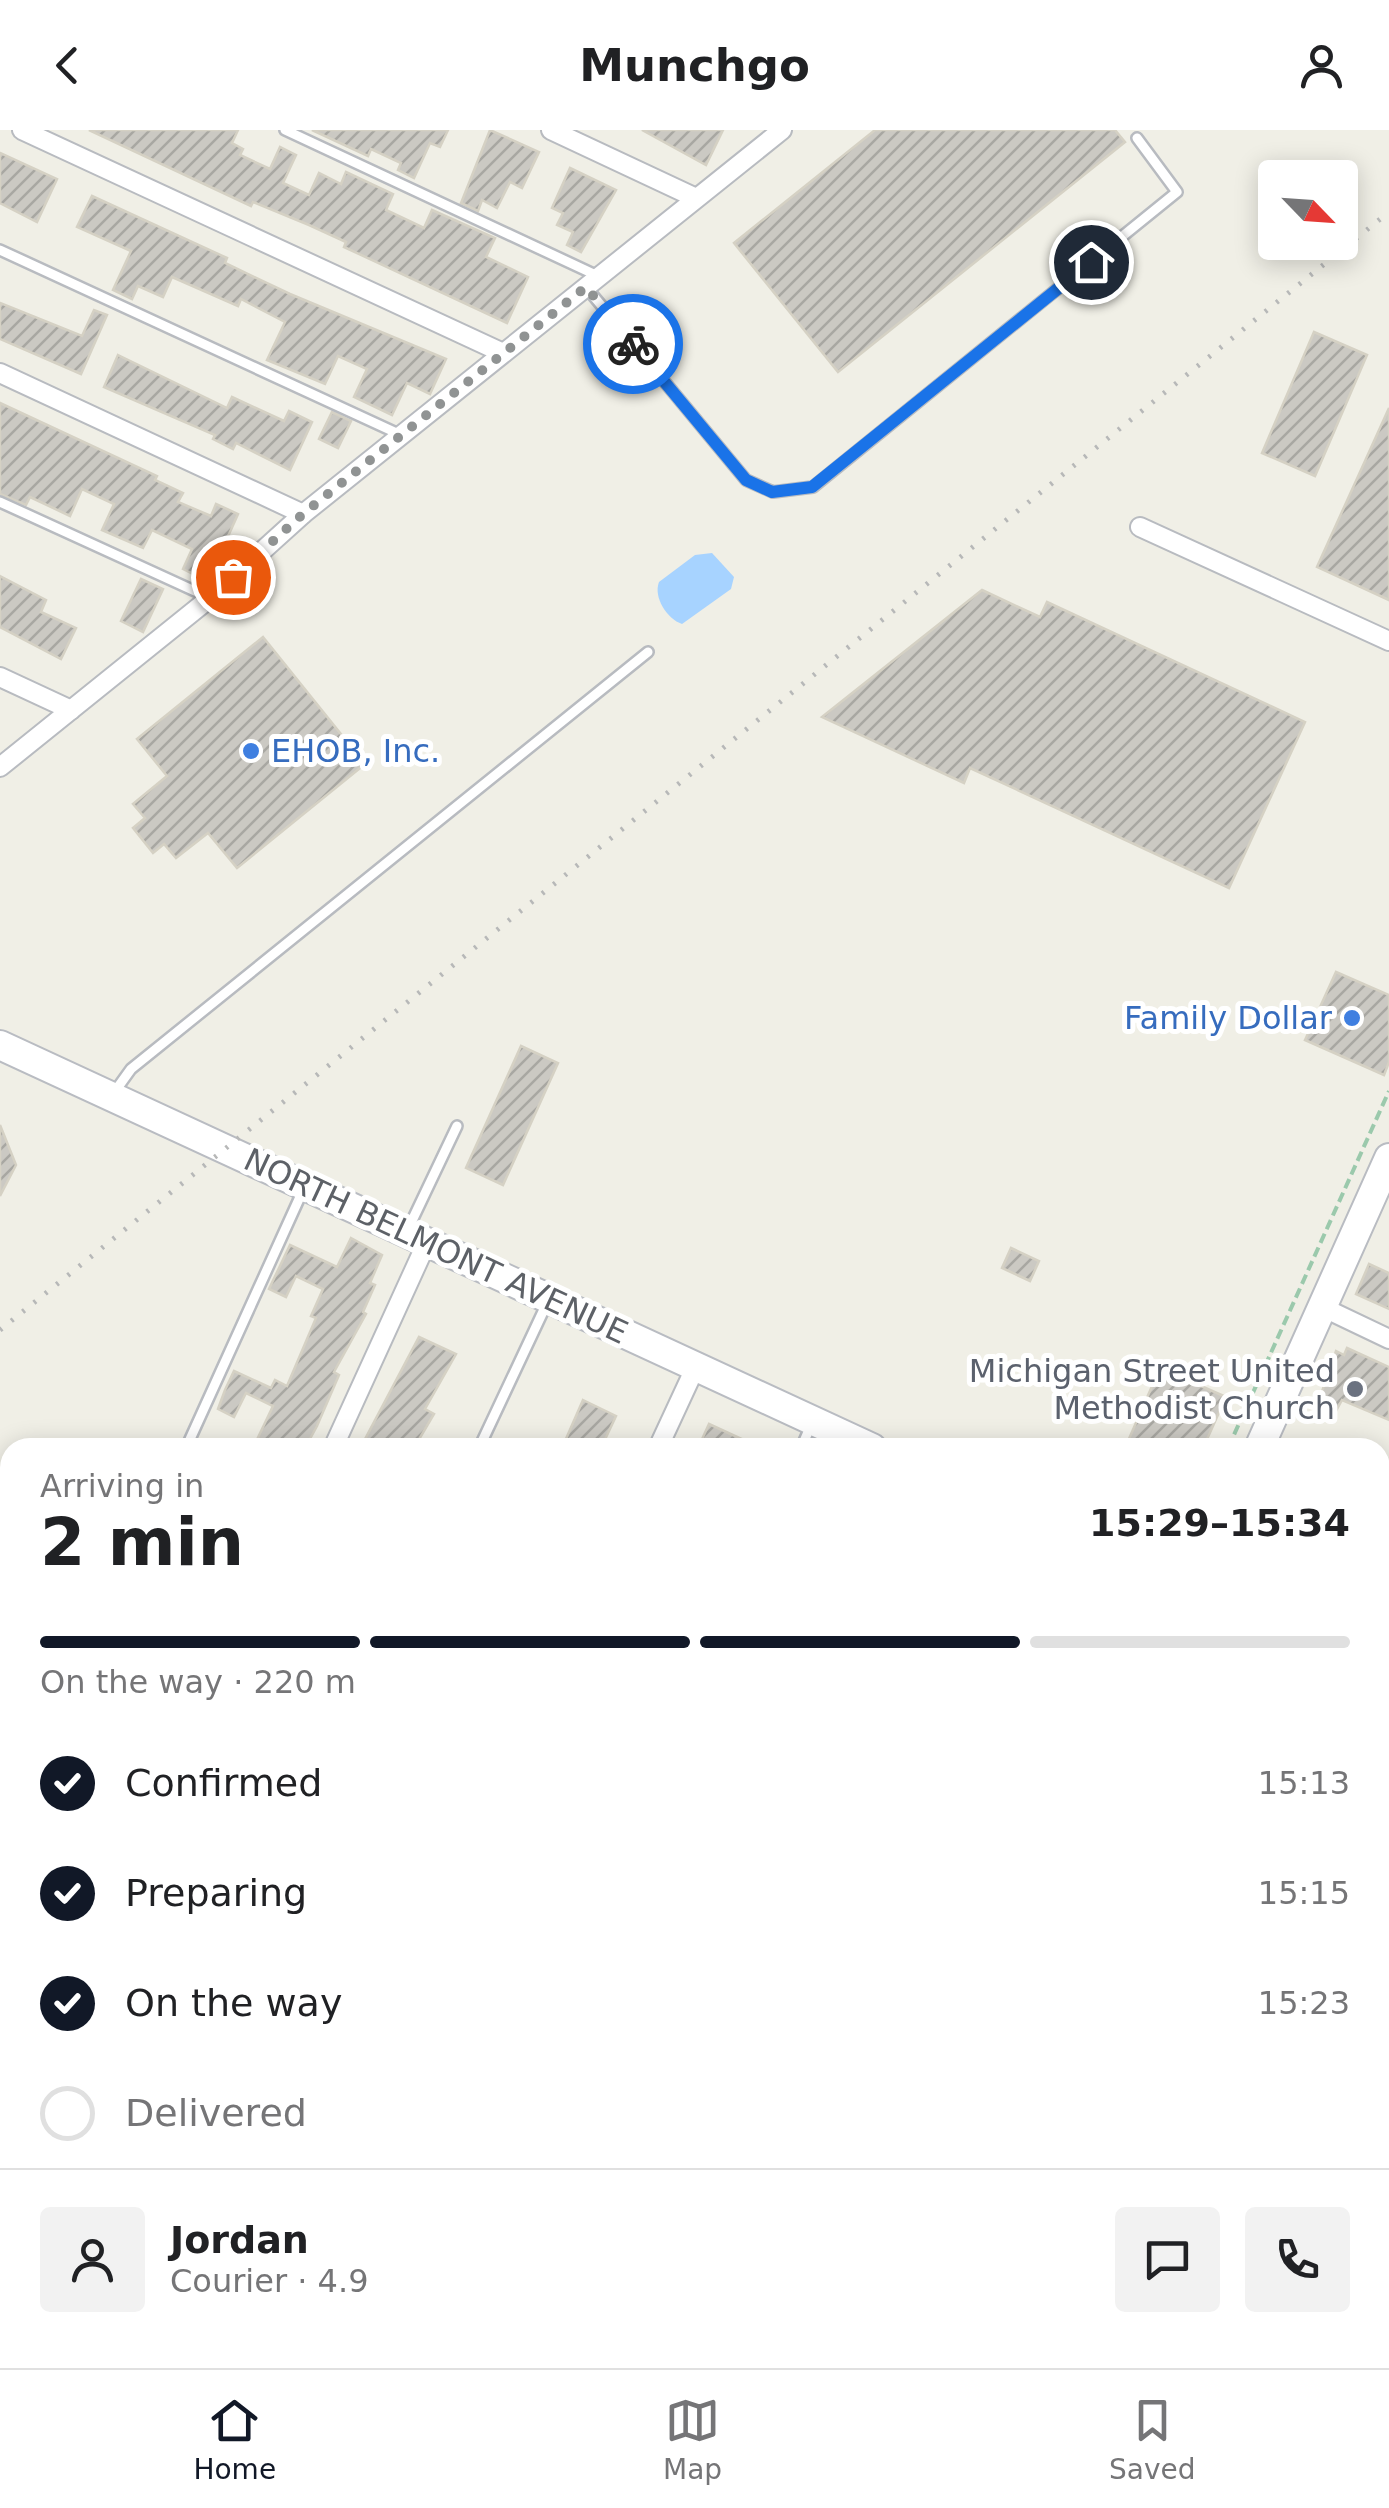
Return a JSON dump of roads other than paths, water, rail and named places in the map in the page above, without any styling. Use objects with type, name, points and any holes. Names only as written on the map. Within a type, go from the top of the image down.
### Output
[{"type":"main road","name":"NORTH BELMONT AVENUE","points":[[0,1045],[851,1438]]},
{"type":"main road","points":[[1263,1438],[1389,1158]]},
{"type":"street","points":[[22,130],[503,353]]},
{"type":"street","points":[[551,130],[696,198]]},
{"type":"street","points":[[0,767],[210,598],[303,514],[782,130]]},
{"type":"street","points":[[0,373],[303,514]]},
{"type":"street","points":[[1140,527],[1389,642]]},
{"type":"street","points":[[0,678],[71,710]]},
{"type":"street","points":[[337,1438],[417,1238]]},
{"type":"street","points":[[1322,1307],[1389,1338]]},
{"type":"street","points":[[663,1438],[696,1366]]},
{"type":"lane","points":[[285,130],[592,281],[746,480],[772,492],[812,487],[1177,192],[1137,138]]},
{"type":"lane","points":[[0,250],[401,435]]},
{"type":"lane","points":[[0,502],[210,598]]},
{"type":"lane","points":[[111,1096],[146,1057],[648,652]]},
{"type":"lane","points":[[417,1238],[457,1126]]},
{"type":"lane","points":[[191,1438],[305,1186]]},
{"type":"lane","points":[[484,1438],[549,1298]]},
{"type":"lane","points":[[805,1438],[813,1420]]},
{"type":"water","points":[[712,553],[734,577],[731,589],[682,624],[663,607],[659,582],[695,555]]},
{"type":"railway","points":[[0,1330],[1389,212]]},
{"type":"place","name":"EHOB, Inc.","points":[[251,751]]},
{"type":"place","name":"Family Dollar","points":[[1352,1018]]},
{"type":"place","name":"Michigan Street United Methodist Church","points":[[1355,1389]]}]
